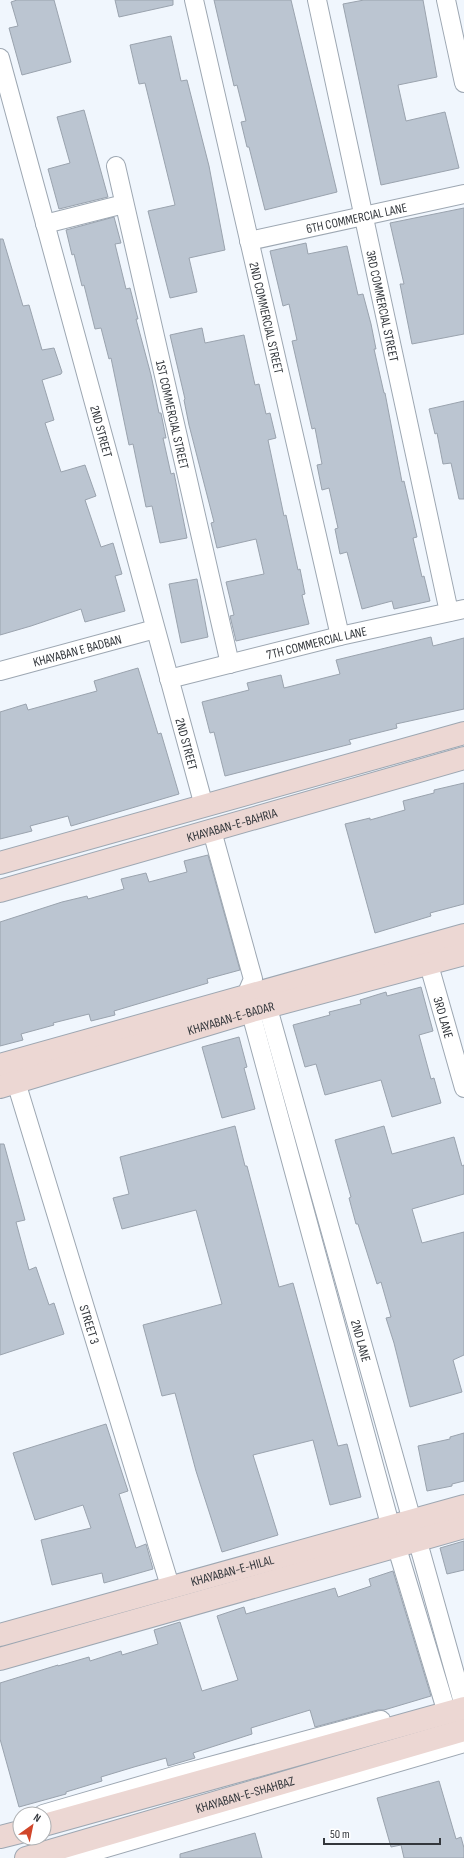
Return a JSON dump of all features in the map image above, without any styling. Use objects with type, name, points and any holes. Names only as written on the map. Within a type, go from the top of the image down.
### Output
[{"type":"main road","name":"KHAYABAN-E-BAHRIA","points":[[0,863],[464,733]]},
{"type":"main road","name":"KHAYABAN-E-BAHRIA","points":[[0,891],[464,758]]},
{"type":"main road","name":"KHAYABAN-E-BADAR","points":[[426,955],[464,935]]},
{"type":"main road","name":"KHAYABAN-E-BADAR","points":[[5,1064],[256,996],[426,955],[464,954]]},
{"type":"main road","name":"KHAYABAN-E-BADAR","points":[[8,1085],[256,996]]},
{"type":"main road","name":"KHAYABAN-E-HILAL","points":[[0,1635],[170,1586],[394,1537],[416,1530],[464,1506]]},
{"type":"main road","points":[[416,1530],[464,1527]]},
{"type":"main road","points":[[0,1659],[394,1537]]},
{"type":"main road","name":"KHAYABAN-E-SHAHBAZ","points":[[52,1823],[457,1704]]},
{"type":"main road","name":"KHAYABAN-E-SHAHBAZ","points":[[26,1858],[464,1730]]},
{"type":"main road","points":[[0,1838],[12,1834]]},
{"type":"street","name":"2ND COMMERCIAL STREET","points":[[194,0],[340,636]]},
{"type":"street","name":"3RD COMMERCIAL STREET","points":[[317,0],[365,216],[457,611]]},
{"type":"street","points":[[446,0],[464,83]]},
{"type":"street","name":"2ND STREET","points":[[0,58],[204,806]]},
{"type":"street","name":"1ST COMMERCIAL STREET","points":[[116,166],[230,664]]},
{"type":"street","name":"6TH COMMERCIAL LANE","points":[[249,241],[464,194]]},
{"type":"street","points":[[45,224],[124,204]]},
{"type":"street","name":"7TH COMMERCIAL LANE","points":[[169,679],[340,636],[457,611]]},
{"type":"street","name":"KHAYABAN E BADBAN","points":[[0,671],[155,629]]},
{"type":"street","points":[[52,1811],[177,1775],[457,1704],[394,1537],[256,996],[212,831]]},
{"type":"street","name":"3RD LANE","points":[[426,955],[464,1088]]},
{"type":"street","name":"2ND LANE","points":[[256,996],[416,1530],[457,1704]]},
{"type":"street","name":"STREET 3","points":[[5,1064],[8,1085],[170,1586]]},
{"type":"street","points":[[72,1858],[464,1743]]},
{"type":"street","points":[[0,1826],[12,1823]]},
{"type":"building","points":[[17,0],[54,0],[71,62],[22,75],[9,28],[18,26],[11,2]]},
{"type":"building","points":[[115,0],[173,0],[173,5],[119,17]]},
{"type":"building","points":[[214,0],[291,0],[337,192],[265,210],[249,147],[247,147],[241,122],[246,121],[237,85],[234,86]]},
{"type":"building","points":[[364,0],[423,0],[437,77],[398,85],[406,121],[445,112],[459,168],[381,185],[343,4]]},
{"type":"building","points":[[171,36],[181,81],[187,80],[209,166],[225,250],[189,258],[197,292],[170,298],[148,211],[175,205],[145,83],[139,84],[130,45]]},
{"type":"building","points":[[84,110],[108,197],[59,209],[48,169],[70,163],[57,117]]},
{"type":"building","points":[[464,208],[464,334],[412,344],[400,284],[404,284],[390,223]]},
{"type":"building","points":[[114,217],[121,243],[115,244],[126,289],[130,288],[138,319],[136,319],[151,375],[159,413],[161,413],[166,438],[163,438],[171,474],[174,473],[187,538],[160,543],[152,506],[146,507],[133,444],[129,445],[111,358],[109,359],[101,328],[95,329],[84,285],[82,286],[66,230]]},
{"type":"building","points":[[0,239],[3,239],[23,306],[29,305],[42,350],[54,348],[62,372],[61,374],[42,380],[54,420],[45,423],[61,472],[85,465],[96,496],[85,500],[101,547],[113,543],[122,574],[115,576],[125,611],[85,622],[81,609],[0,635]]},
{"type":"building","points":[[306,243],[308,254],[347,246],[358,295],[363,294],[371,324],[376,349],[374,349],[385,393],[402,482],[404,481],[417,537],[413,538],[422,577],[424,576],[430,601],[394,609],[392,601],[362,609],[347,552],[340,554],[335,529],[338,528],[329,488],[322,490],[317,465],[322,464],[315,428],[312,429],[292,341],[297,340],[289,304],[283,306],[270,251]]},
{"type":"building","points":[[202,328],[205,343],[244,335],[255,385],[259,384],[266,414],[270,413],[276,438],[268,440],[284,516],[286,515],[298,570],[300,569],[305,594],[302,595],[309,624],[236,641],[230,616],[234,615],[226,582],[264,574],[256,539],[217,548],[211,523],[214,522],[189,425],[185,399],[170,335]]},
{"type":"building","points":[[464,401],[464,499],[459,499],[451,463],[443,464],[437,433],[435,434],[429,409]]},
{"type":"building","points":[[197,579],[208,637],[181,643],[169,584]]},
{"type":"building","points":[[431,637],[433,646],[464,638],[464,709],[396,724],[397,728],[349,740],[351,744],[225,776],[214,732],[210,733],[202,702],[249,690],[247,683],[281,675],[284,688],[340,674],[336,660]]},
{"type":"building","points":[[138,668],[158,734],[161,733],[179,794],[71,826],[68,816],[30,826],[32,831],[0,839],[0,712],[26,704],[28,710],[97,691],[94,681]]},
{"type":"building","points":[[464,783],[464,904],[430,913],[431,916],[375,933],[345,824],[370,818],[370,820],[405,810],[403,801],[434,793],[434,790]]},
{"type":"building","points":[[208,855],[240,970],[207,979],[208,983],[114,1011],[115,1015],[91,1021],[89,1014],[53,1023],[54,1025],[21,1034],[23,1040],[0,1046],[0,922],[62,902],[87,896],[88,899],[124,889],[121,879],[146,873],[149,882],[187,872],[184,861]]},
{"type":"building","points":[[421,987],[433,1031],[419,1035],[431,1079],[434,1078],[441,1103],[392,1117],[381,1080],[325,1095],[316,1064],[305,1067],[293,1025],[330,1015],[329,1012],[361,1004],[360,1000],[386,992],[387,996]]},
{"type":"building","points":[[239,1037],[247,1067],[244,1068],[255,1109],[222,1118],[202,1047]]},
{"type":"building","points":[[235,1126],[279,1287],[293,1283],[338,1446],[347,1444],[361,1497],[330,1505],[313,1440],[253,1455],[278,1535],[222,1552],[196,1471],[175,1393],[162,1396],[143,1325],[222,1304],[196,1210],[122,1229],[113,1198],[129,1194],[120,1157]]},
{"type":"building","points":[[384,1126],[392,1154],[454,1137],[462,1166],[464,1165],[464,1194],[412,1209],[422,1243],[464,1232],[464,1355],[453,1360],[462,1392],[410,1407],[394,1343],[386,1318],[391,1317],[381,1282],[377,1284],[358,1224],[356,1224],[349,1198],[351,1197],[335,1140]]},
{"type":"building","points":[[0,1144],[4,1144],[25,1220],[16,1222],[29,1270],[36,1267],[49,1305],[54,1303],[64,1334],[0,1355]]},
{"type":"building","points":[[106,1424],[128,1491],[119,1494],[136,1548],[146,1544],[153,1569],[104,1583],[102,1573],[52,1585],[41,1540],[91,1528],[83,1505],[35,1520],[13,1453]]},
{"type":"building","points":[[464,1433],[464,1481],[452,1484],[452,1486],[427,1491],[418,1446],[450,1439],[450,1437]]},
{"type":"building","points":[[464,1541],[464,1570],[447,1574],[440,1548]]},
{"type":"building","points":[[393,1571],[431,1696],[384,1710],[378,1710],[315,1727],[310,1710],[251,1728],[252,1734],[193,1753],[195,1758],[168,1766],[166,1758],[101,1777],[102,1781],[66,1792],[66,1794],[19,1806],[0,1739],[0,1683],[89,1657],[90,1661],[121,1651],[122,1655],[158,1644],[154,1630],[180,1622],[202,1691],[238,1680],[217,1616],[244,1607],[246,1614],[335,1588],[338,1597],[371,1586],[369,1579]]},
{"type":"building","points":[[439,1781],[456,1839],[461,1837],[464,1848],[464,1858],[404,1858],[401,1845],[391,1847],[377,1798]]},
{"type":"building","points":[[255,1833],[262,1858],[180,1858],[180,1854]]}]
